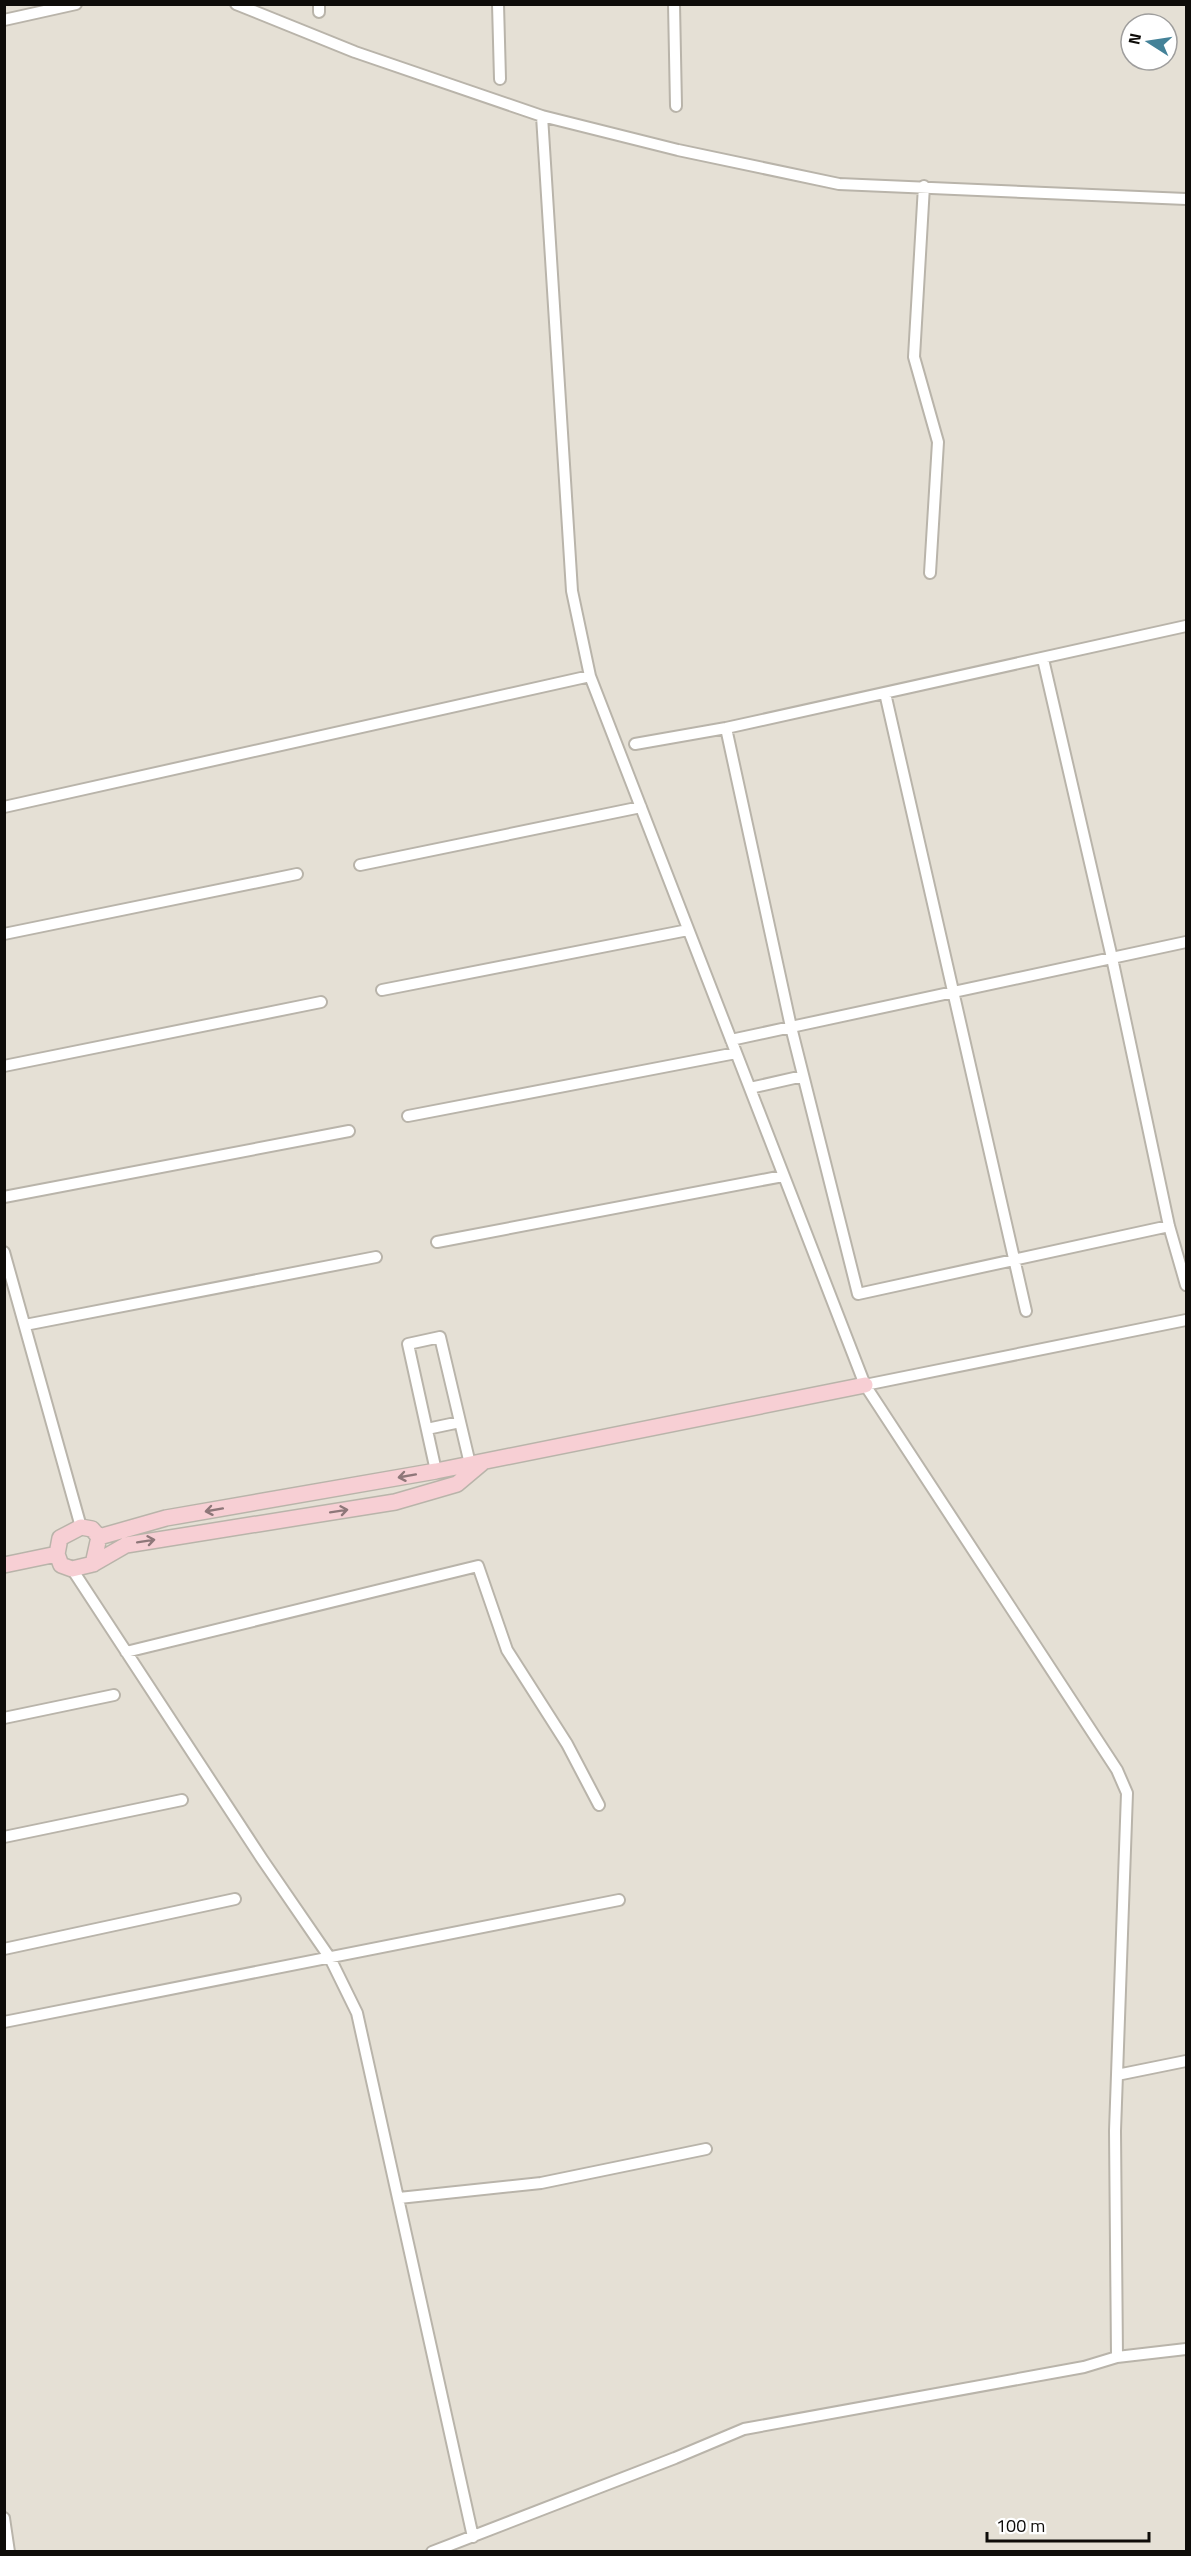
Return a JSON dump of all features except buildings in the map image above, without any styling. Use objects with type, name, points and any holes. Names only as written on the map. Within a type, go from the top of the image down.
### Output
[{"type":"street","points":[[4,20],[76,4]]},
{"type":"street","points":[[236,4],[355,52],[542,116],[678,150],[839,184],[1186,199]]},
{"type":"street","points":[[498,4],[500,79]]},
{"type":"street","points":[[674,4],[676,106]]},
{"type":"street","points":[[542,116],[572,591],[590,676],[865,1384],[1117,1770],[1127,1793],[1115,2143],[1117,2357]]},
{"type":"street","points":[[924,186],[914,357],[938,442],[930,573]]},
{"type":"street","points":[[635,744],[726,728],[1186,626]]},
{"type":"street","points":[[1043,659],[1112,958],[1169,1226],[1186,1286]]},
{"type":"street","points":[[4,807],[590,676]]},
{"type":"street","points":[[885,693],[1026,1311]]},
{"type":"street","points":[[726,728],[790,1027],[858,1294],[1169,1226]]},
{"type":"street","points":[[360,865],[641,807]]},
{"type":"street","points":[[4,934],[297,874]]},
{"type":"street","points":[[382,990],[688,930]]},
{"type":"street","points":[[731,1040],[1186,942]]},
{"type":"street","points":[[4,1066],[321,1002]]},
{"type":"street","points":[[408,1116],[736,1053]]},
{"type":"street","points":[[750,1088],[803,1076]]},
{"type":"street","points":[[4,1197],[349,1131]]},
{"type":"street","points":[[437,1242],[783,1176]]},
{"type":"street","points":[[4,1252],[81,1527]]},
{"type":"street","points":[[25,1325],[376,1257]]},
{"type":"street","points":[[99,1537],[166,1518],[436,1471],[1186,1320]]},
{"type":"street","points":[[436,1471],[408,1344],[440,1337],[460,1422],[477,1462]]},
{"type":"street","points":[[426,1429],[460,1422]]},
{"type":"street","points":[[99,1537],[92,1529],[81,1527],[60,1538],[57,1554],[61,1565],[72,1569],[93,1564],[126,1545],[395,1502],[457,1484],[477,1462]]},
{"type":"street","points":[[93,1564],[99,1537]]},
{"type":"street","points":[[4,1565],[57,1554]]},
{"type":"street","points":[[126,1652],[478,1566],[507,1650],[567,1744],[599,1805]]},
{"type":"street","points":[[72,1569],[262,1859],[330,1958],[357,2013],[474,2537]]},
{"type":"street","points":[[4,1718],[114,1695]]},
{"type":"street","points":[[4,1837],[182,1800]]},
{"type":"street","points":[[4,1949],[235,1899]]},
{"type":"street","points":[[4,2022],[619,1900]]},
{"type":"street","points":[[1117,2075],[1186,2061]]},
{"type":"street","points":[[399,2198],[541,2183],[706,2149]]},
{"type":"street","points":[[432,2552],[744,2429],[1072,2369],[1117,2357],[1186,2349]]},
{"type":"street","points":[[4,2518],[9,2552]]}]
